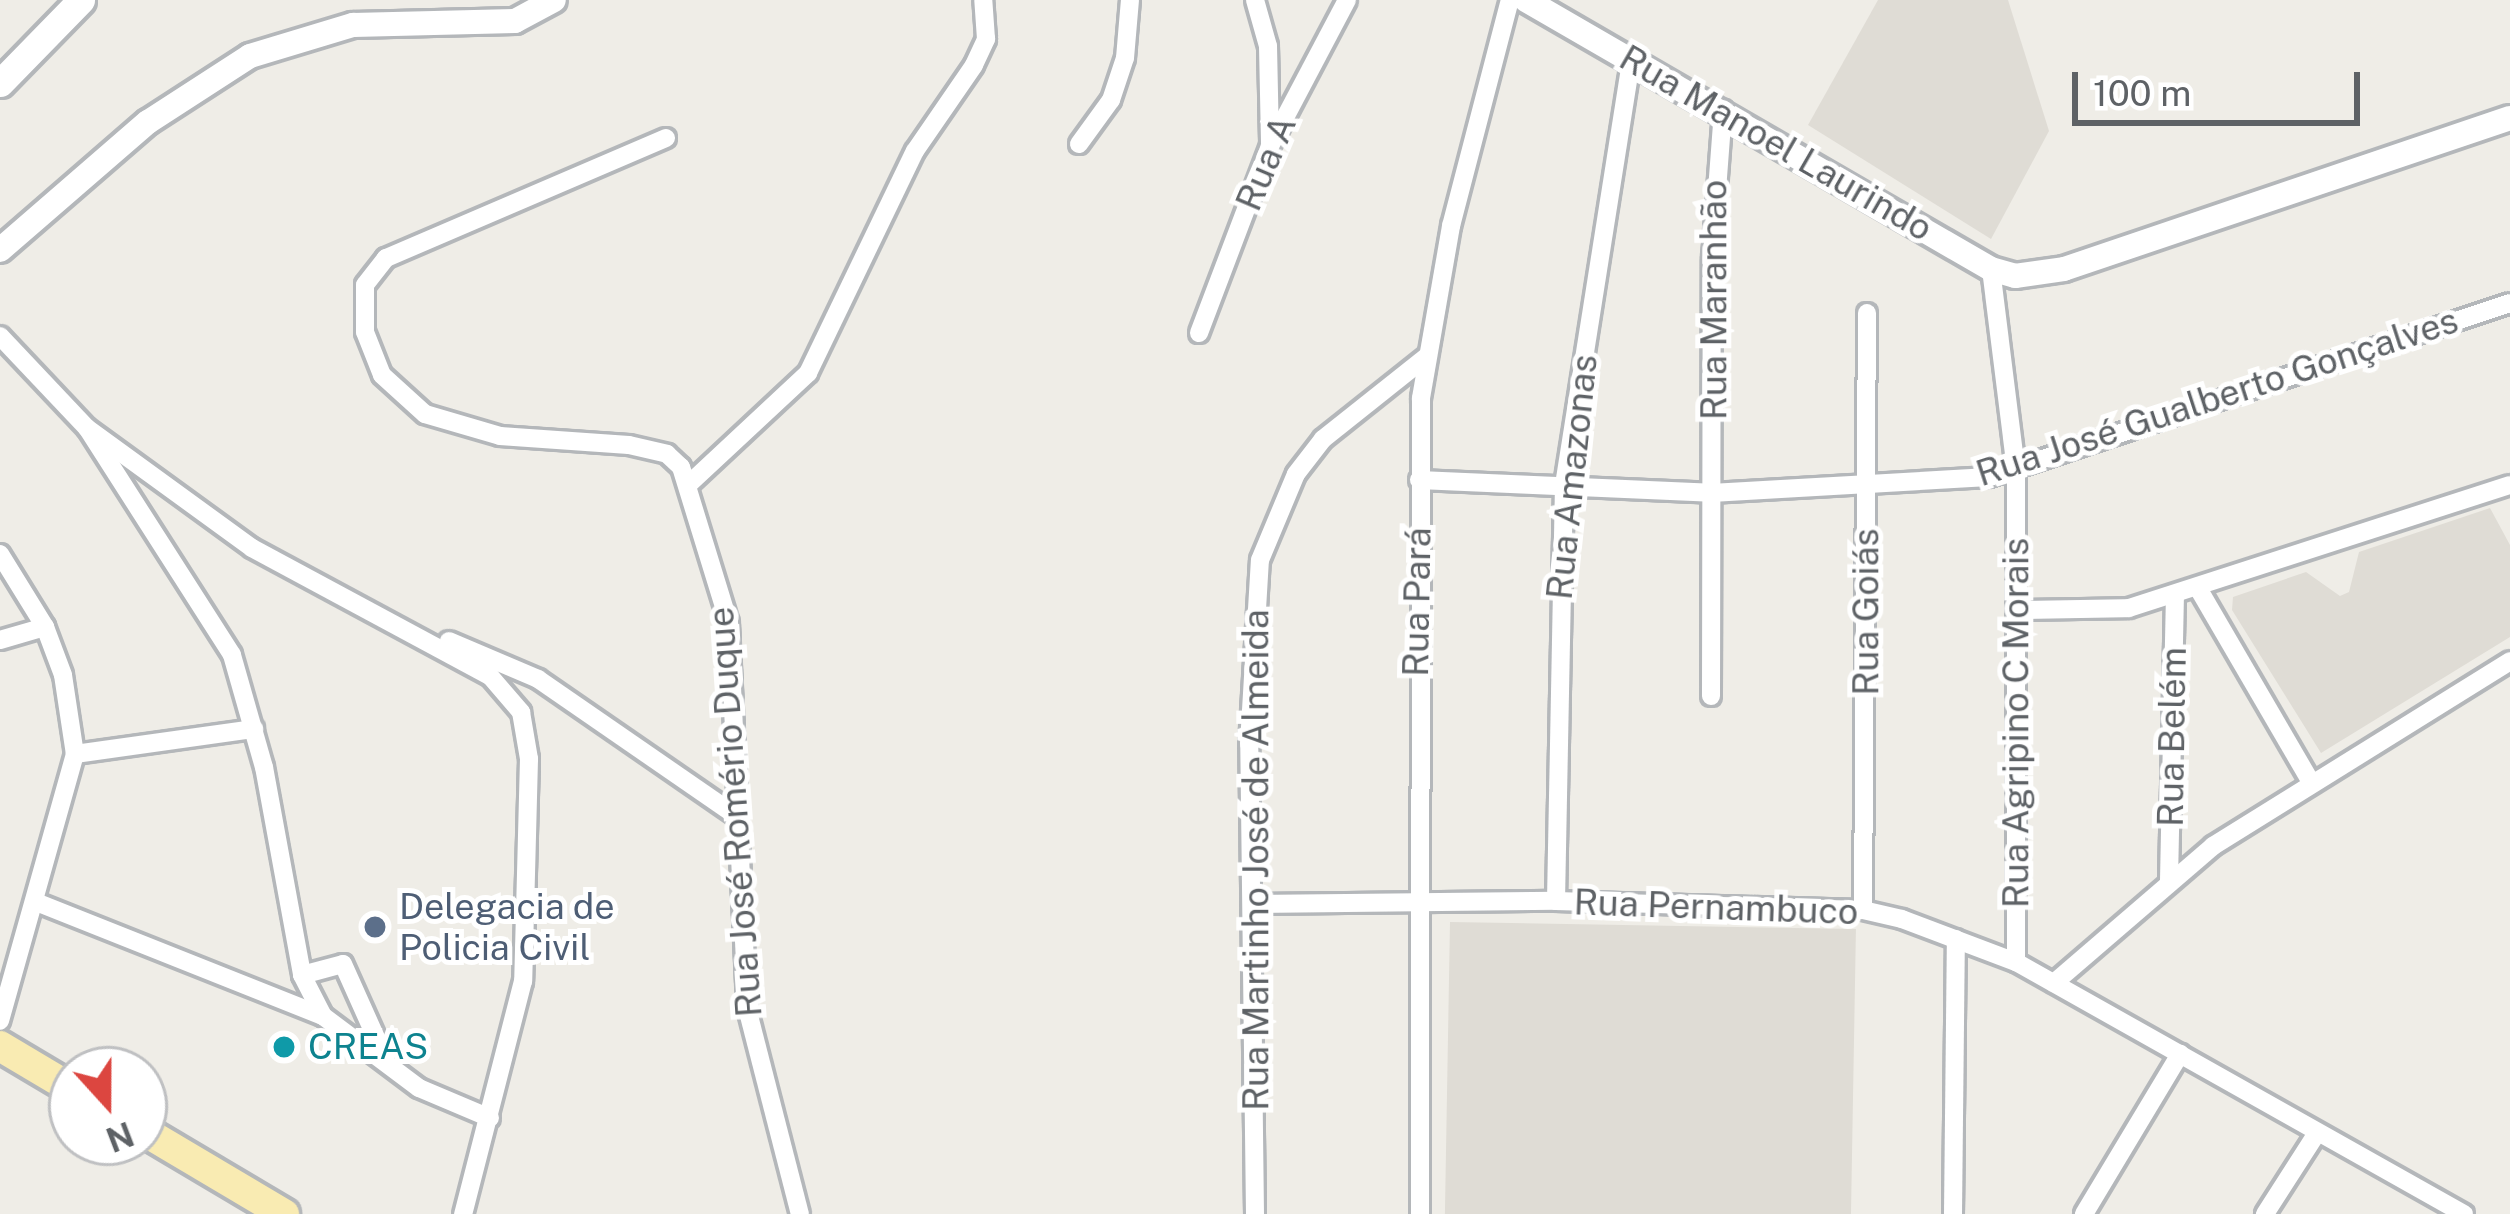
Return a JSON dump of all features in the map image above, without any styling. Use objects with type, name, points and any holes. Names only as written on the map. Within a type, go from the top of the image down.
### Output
[{"type":"main road","points":[[0,83],[81,0]]},
{"type":"main road","points":[[0,1046],[48,1075]]},
{"type":"main road","points":[[168,1145],[284,1214]]},
{"type":"street","points":[[0,250],[148,122],[250,56],[353,26],[515,21],[554,0]]},
{"type":"street","points":[[666,138],[426,234],[386,258],[365,285],[365,332],[382,375],[425,414],[500,436],[629,445],[667,454],[688,484],[808,373],[915,151],[974,65],[986,39],[983,0]]},
{"type":"street","points":[[1079,144],[1111,100],[1125,58],[1130,0]]},
{"type":"street","points":[[1255,0],[1268,46],[1270,146]]},
{"type":"street","name":"Rua A","points":[[1199,333],[1270,146],[1347,0]]},
{"type":"street","name":"Rua Pará","points":[[1420,1214],[1418,480],[1426,357],[1510,0]]},
{"type":"street","name":"Rua Manoel Laurindo","points":[[1526,0],[1723,109],[1991,269],[2028,277],[2510,118]]},
{"type":"street","name":"Rua Amazonas","points":[[1556,901],[1564,484],[1632,58]]},
{"type":"street","name":"Rua Maranhão","points":[[1711,696],[1713,234],[1723,109]]},
{"type":"street","name":"Rua Agripino C Morais","points":[[1991,269],[2016,469],[2016,962]]},
{"type":"street","name":"Rua José Gualberto Gonçalves","points":[[1418,480],[1711,493],[2016,469],[2510,303]]},
{"type":"street","name":"Rua Goiás","points":[[1863,910],[1867,313]]},
{"type":"street","points":[[0,337],[87,428],[252,548],[411,627],[538,680],[735,815]]},
{"type":"street","name":"Rua Martinho José de Almeida","points":[[1255,1214],[1250,743],[1260,560],[1296,474],[1323,439],[1426,357]]},
{"type":"street","points":[[87,428],[220,633],[254,730],[302,975],[323,1016]]},
{"type":"street","name":"Rua José Romério Duque","points":[[688,484],[729,623],[746,1008],[800,1214]]},
{"type":"street","points":[[2018,610],[2093,613],[2175,595],[2510,485]]},
{"type":"street","points":[[0,554],[45,627],[68,694],[75,754],[0,1022]]},
{"type":"street","points":[[2198,588],[2311,782]]},
{"type":"street","name":"Rua Belém","points":[[2169,880],[2175,595]]},
{"type":"street","points":[[0,640],[45,627]]},
{"type":"street","points":[[411,627],[513,698],[529,759],[523,981],[463,1214]]},
{"type":"street","points":[[2054,983],[2169,880],[2311,782],[2510,662]]},
{"type":"street","points":[[75,754],[254,730]]},
{"type":"street","name":"Rua Pernambuco","points":[[1253,904],[1556,901],[1863,910],[2016,962],[2464,1214]]},
{"type":"street","points":[[36,902],[323,1016],[443,1101],[490,1118]]},
{"type":"street","points":[[1953,1214],[1956,939]]},
{"type":"street","points":[[302,975],[343,964],[387,1064]]},
{"type":"street","points":[[2084,1214],[2180,1054]]},
{"type":"street","points":[[2265,1214],[2317,1132]]},
{"type":"shaded area","points":[[1878,0],[2008,0],[2049,131],[1991,239],[1808,125]]},
{"type":"shaded area","points":[[2490,508],[2510,545],[2510,637],[2321,753],[2232,610],[2233,597],[2306,572],[2340,596],[2349,592],[2359,552]]},
{"type":"shaded area","points":[[1450,922],[1856,929],[1851,1214],[1445,1214]]},
{"type":"place","name":"Delegacia de Policia Civil","points":[[375,927]]},
{"type":"place","name":"CREAS","points":[[284,1047]]}]
